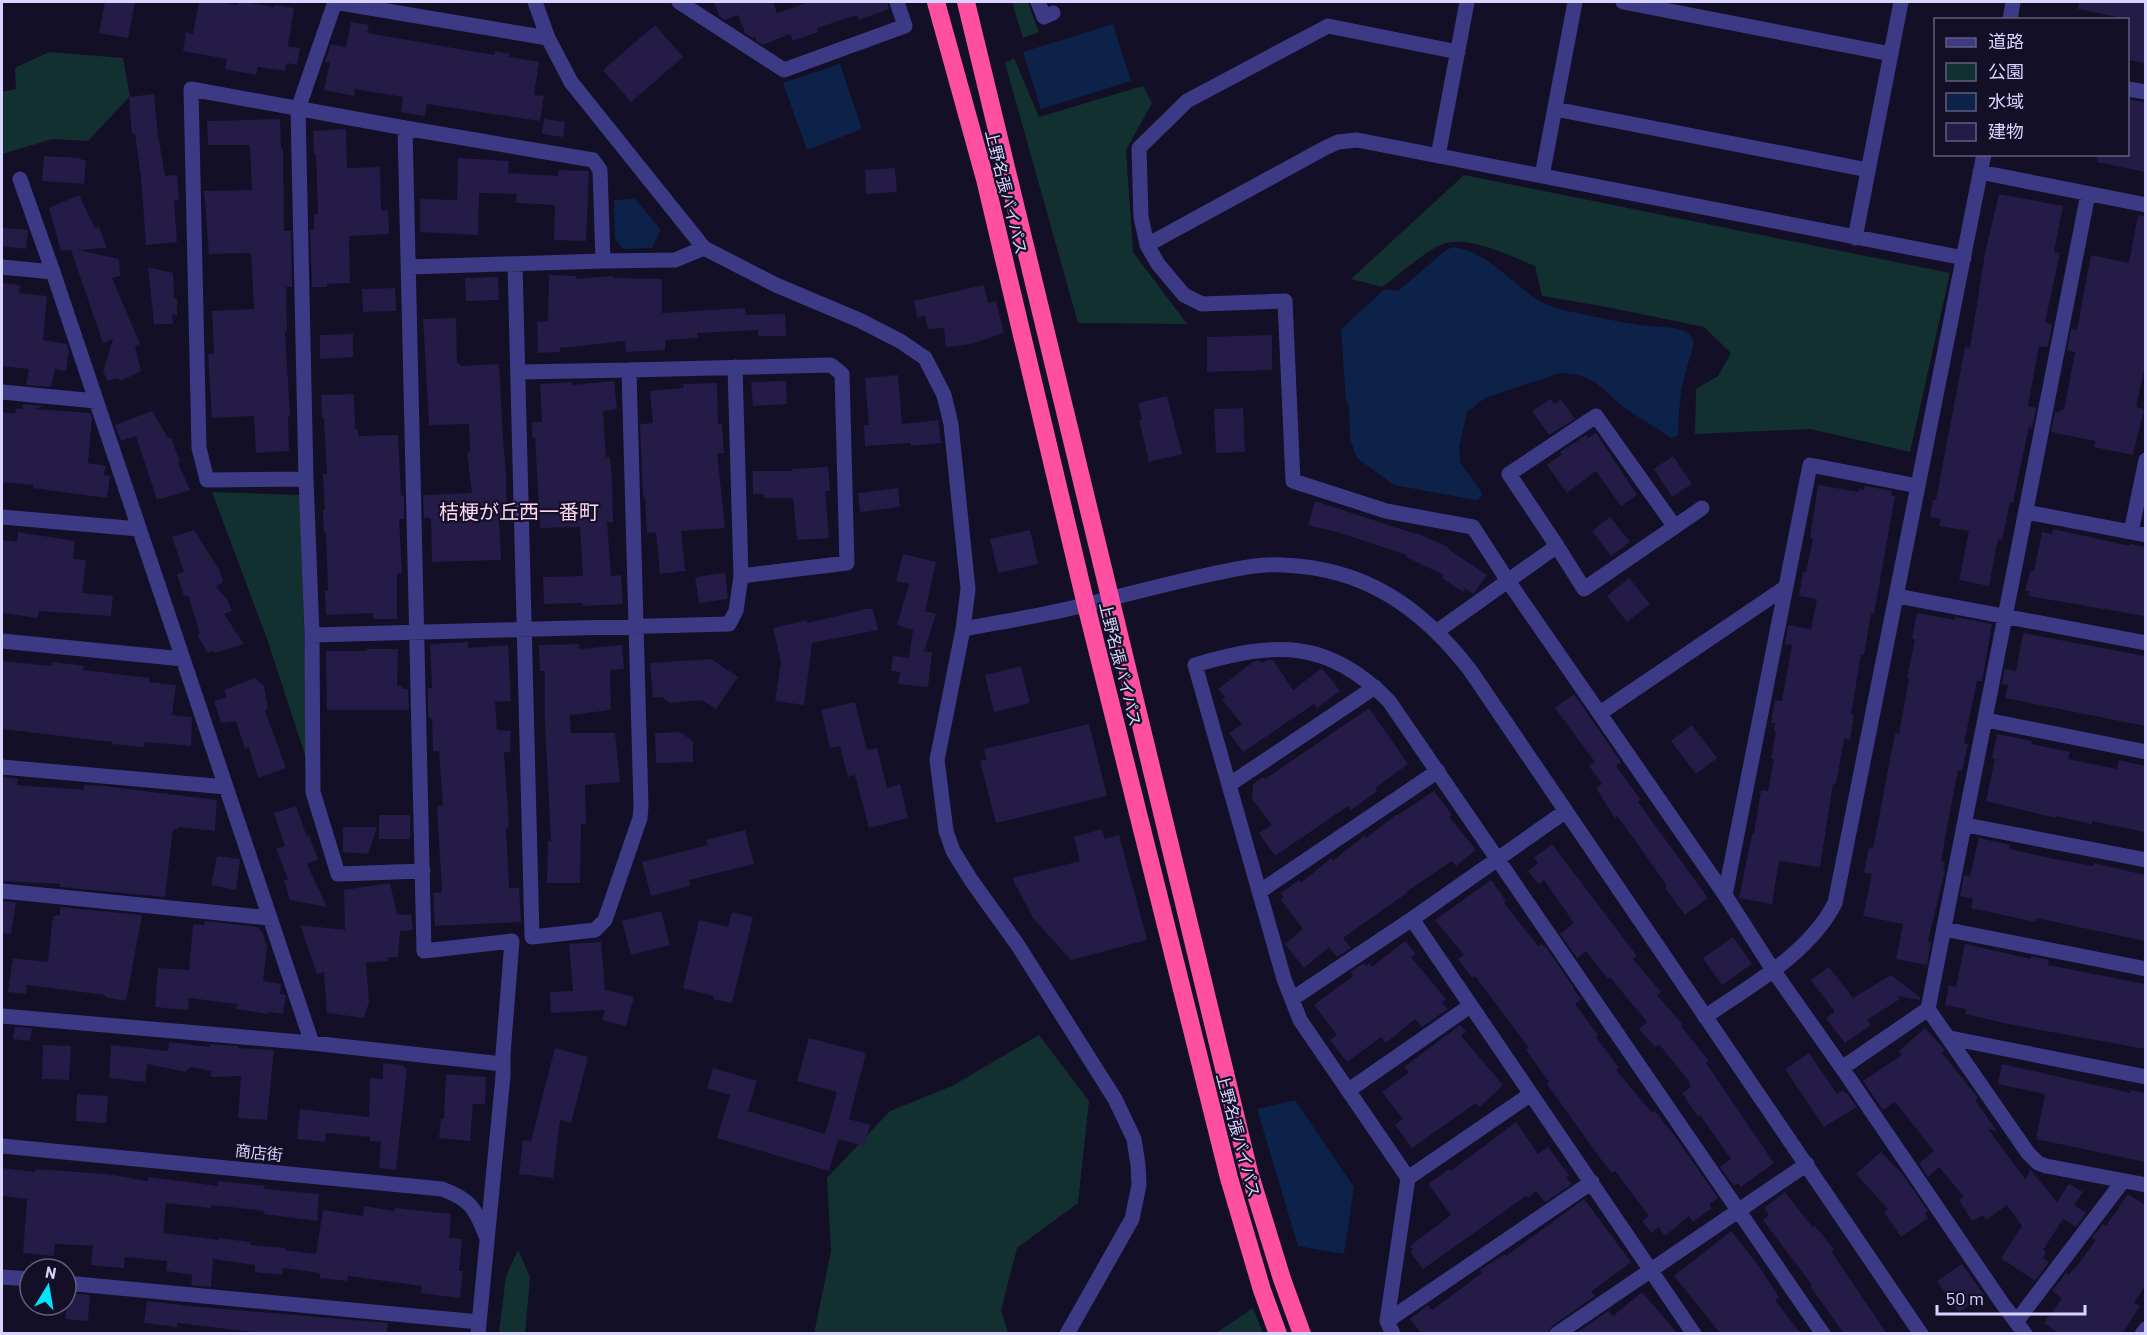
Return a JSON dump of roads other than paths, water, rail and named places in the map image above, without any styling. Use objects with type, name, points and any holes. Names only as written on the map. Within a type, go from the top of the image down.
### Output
[{"type":"highway","name":"上野名張バイパス","points":[[936,2],[987,190],[1086,605],[1229,1178],[1262,1290],[1278,1334]]},
{"type":"highway","name":"上野名張バイパス","points":[[966,2],[1249,1172],[1282,1279],[1302,1334]]},
{"type":"street","points":[[423,871],[338,874],[313,792],[312,635],[306,479],[298,109],[335,2],[548,38]]},
{"type":"street","points":[[535,2],[548,38],[571,82],[704,248],[776,285],[859,320],[900,341],[925,358],[944,395],[951,424],[968,589],[963,629],[937,760],[946,831],[953,850],[965,870],[1017,944],[1115,1099],[1134,1139],[1138,1165],[1139,1185],[1132,1219],[1067,1334]]},
{"type":"street","points":[[679,2],[784,70],[905,26],[897,2]]},
{"type":"street","points":[[1038,2],[1044,17],[1053,13]]},
{"type":"street","points":[[1438,156],[1467,2]]},
{"type":"street","points":[[1542,176],[1575,2]]},
{"type":"street","points":[[1623,2],[1891,54]]},
{"type":"street","points":[[1855,238],[1901,2]]},
{"type":"street","points":[[2010,18],[2013,2]]},
{"type":"street","points":[[1458,52],[1328,26],[1187,101],[1139,148],[1141,217],[1147,245],[1158,264],[1184,295],[1202,304],[1285,301],[1293,481],[1386,511],[1473,527],[1773,970],[2021,1328],[2124,1181]]},
{"type":"street","points":[[306,479],[207,480],[199,448],[190,89],[593,160],[600,170],[603,261]]},
{"type":"street","points":[[2129,89],[2145,92]]},
{"type":"street","points":[[1555,109],[1868,170]]},
{"type":"street","points":[[405,128],[424,951],[595,930],[605,920],[609,909],[640,818],[629,370]]},
{"type":"street","points":[[1147,245],[1338,142],[1357,140],[1964,258]]},
{"type":"street","points":[[1705,1017],[1773,970],[1813,934],[1835,903],[1984,156]]},
{"type":"street","points":[[1980,172],[2145,205]]},
{"type":"street","points":[[20,179],[312,1043]]},
{"type":"street","points":[[1842,1068],[1928,1009],[1966,825],[2088,194]]},
{"type":"street","points":[[408,267],[675,260],[704,248]]},
{"type":"street","points":[[515,264],[531,937]]},
{"type":"street","points":[[2,267],[52,272]]},
{"type":"street","points":[[518,372],[831,365],[842,374],[843,486],[847,563],[741,576]]},
{"type":"street","points":[[312,635],[729,624],[736,611],[741,576],[735,367]]},
{"type":"street","points":[[2,392],[96,401]]},
{"type":"street","points":[[1675,527],[1596,416],[1509,474],[1584,589],[1675,527],[1702,508]]},
{"type":"street","points":[[2026,512],[2138,534],[2145,460]]},
{"type":"street","points":[[1725,896],[1810,465],[1918,486]]},
{"type":"street","points":[[2,517],[139,529]]},
{"type":"street","points":[[1436,632],[1557,546]]},
{"type":"street","points":[[963,629],[1086,605],[1237,568],[1282,564],[1354,578],[1377,588],[1419,615],[1470,670],[1921,1334]]},
{"type":"street","points":[[1600,713],[1786,587]]},
{"type":"street","points":[[1897,596],[2145,643]]},
{"type":"street","points":[[2,641],[183,658]]},
{"type":"street","points":[[1390,1327],[1408,1178],[1300,1020],[1284,979],[1196,665],[1250,651],[1272,648],[1309,652],[1345,665],[1375,687],[1398,713],[1823,1334]]},
{"type":"street","points":[[1230,784],[1375,687]]},
{"type":"street","points":[[1986,720],[2145,752]]},
{"type":"street","points":[[2,767],[226,787]]},
{"type":"street","points":[[1259,892],[1438,771]]},
{"type":"street","points":[[1292,999],[1412,919],[1566,811]]},
{"type":"street","points":[[1966,825],[2145,860]]},
{"type":"street","points":[[2,891],[270,918]]},
{"type":"street","points":[[1412,919],[1694,1334]]},
{"type":"street","points":[[1944,929],[2145,969]]},
{"type":"street","points":[[78,1284],[479,1328],[512,941]]},
{"type":"street","points":[[1349,1090],[1470,1006]]},
{"type":"street","points":[[1928,1009],[2028,1154],[2038,1163],[2145,1185]]},
{"type":"street","points":[[2,1016],[312,1043],[503,1064]]},
{"type":"street","points":[[1950,1038],[2145,1077]]},
{"type":"street","points":[[1408,1178],[1531,1094]]},
{"type":"street","name":"商店街","points":[[2,1146],[442,1189],[465,1199],[476,1211],[488,1239]]},
{"type":"street","points":[[1557,1334],[1807,1164]]},
{"type":"street","points":[[1390,1327],[1592,1182]]},
{"type":"street","points":[[2,1277],[18,1278]]},
{"type":"street","points":[[2142,1334],[2145,1329]]},
{"type":"water","points":[[1113,24],[1131,81],[1041,109],[1023,52]]},
{"type":"water","points":[[840,64],[862,129],[807,150],[783,83]]},
{"type":"water","points":[[635,199],[661,230],[652,248],[623,249],[615,239],[614,200]]},
{"type":"water","points":[[1453,247],[1483,258],[1521,288],[1548,305],[1621,322],[1676,329],[1689,334],[1694,342],[1681,393],[1678,435],[1671,438],[1629,411],[1588,379],[1560,373],[1485,398],[1467,412],[1459,447],[1460,462],[1482,493],[1481,497],[1476,500],[1394,485],[1357,458],[1350,439],[1341,329],[1385,289],[1398,291],[1446,250]]},
{"type":"water","points":[[1295,1100],[1354,1187],[1344,1254],[1298,1246],[1257,1109]]},
{"type":"district","name":"桔梗が丘西一番町","points":[[519,511]]}]
